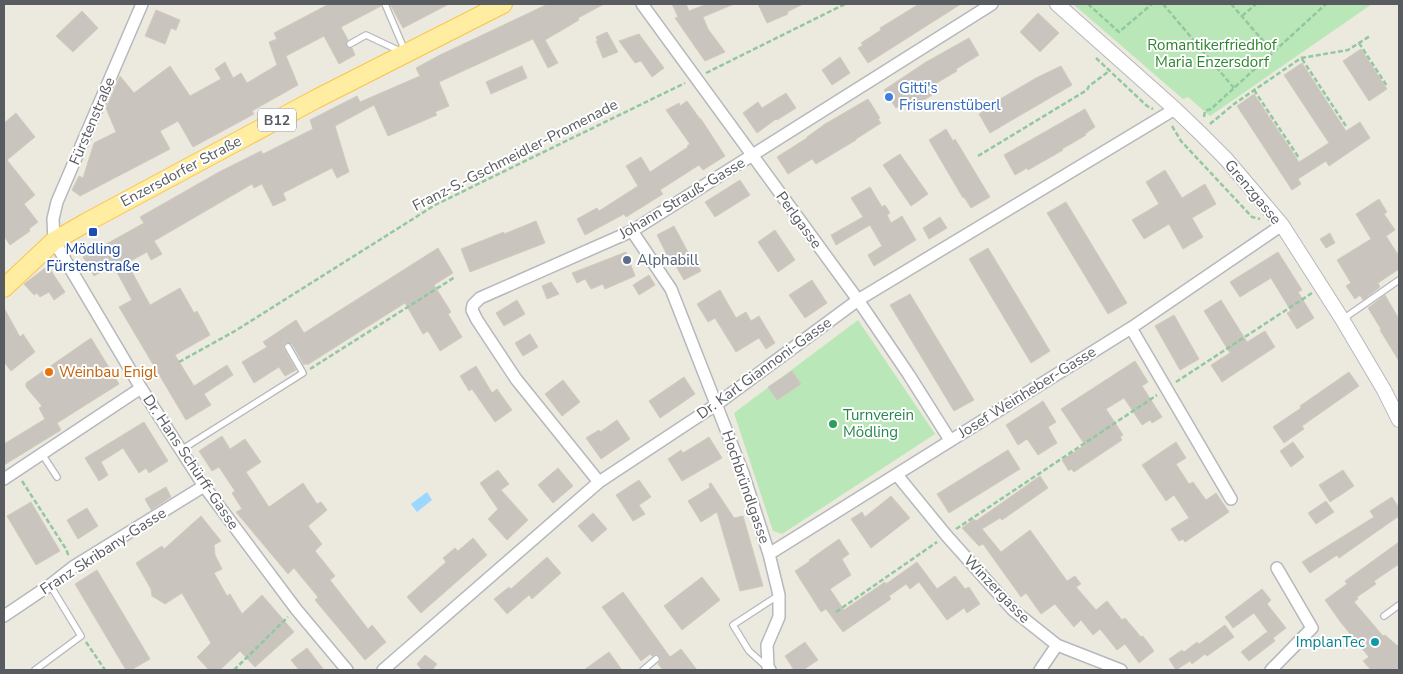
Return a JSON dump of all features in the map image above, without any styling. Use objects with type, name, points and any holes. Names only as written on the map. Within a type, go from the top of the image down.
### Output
[{"type":"main road","name":"Enzersdorfer Straße","points":[[4,288],[54,242],[164,180],[405,53],[503,4]]},
{"type":"street","name":"Fürstenstraße","points":[[54,242],[53,219],[57,202],[142,4]]},
{"type":"street","name":"Perlgasse","points":[[642,4],[858,300],[950,440]]},
{"type":"street","name":"Johann Strauß-Gasse","points":[[599,482],[516,379],[472,310],[473,305],[480,298],[632,231],[992,4]]},
{"type":"street","name":"Grenzgasse","points":[[1057,4],[1175,109],[1226,159],[1321,287],[1384,390],[1399,420]]},
{"type":"street","name":"Dr. Karl Giannoni-Gasse","points":[[383,670],[599,482],[717,404],[858,300],[1175,109]]},
{"type":"street","name":"Josef Weinheber-Gasse","points":[[769,554],[1130,328],[1278,228]]},
{"type":"street","name":"Hochbründlgasse","points":[[632,231],[671,289],[743,473],[769,554],[780,595],[779,617],[767,645],[769,669]]},
{"type":"street","name":"Dr. Hans Schürff-Gasse","points":[[54,242],[141,388],[204,486],[296,609],[346,670]]},
{"type":"street","points":[[1130,328],[1231,499]]},
{"type":"street","points":[[4,479],[141,388]]},
{"type":"street","name":"Winzergasse","points":[[897,474],[946,536],[1013,610],[1056,645],[1121,670]]},
{"type":"street","name":"Franz Skribany-Gasse","points":[[4,616],[73,567],[204,486]]},
{"type":"street","points":[[1271,670],[1312,628],[1277,568]]},
{"type":"street","points":[[1040,670],[1056,645]]},
{"type":"lane","points":[[385,4],[405,53]]},
{"type":"lane","points":[[350,44],[366,35],[405,53]]},
{"type":"lane","points":[[1342,319],[1399,280]]},
{"type":"lane","points":[[182,450],[303,373],[288,346]]},
{"type":"lane","points":[[42,454],[57,477]]},
{"type":"lane","points":[[35,670],[81,636],[50,585]]},
{"type":"lane","points":[[769,669],[749,651],[733,625],[780,595]]},
{"type":"lane","points":[[1384,616],[1399,605]]},
{"type":"lane","points":[[643,670],[656,659]]},
{"type":"path","name":"Franz-S.-Gschmeidler-Promenade","points":[[179,362],[235,331],[435,205],[845,4]]},
{"type":"path","points":[[1088,4],[1119,32],[1152,4]]},
{"type":"path","points":[[1163,4],[1234,88]]},
{"type":"path","points":[[1231,4],[1273,52]]},
{"type":"path","points":[[1242,16],[1256,4]]},
{"type":"path","points":[[1200,133],[1205,112],[1211,109],[1326,4]]},
{"type":"path","points":[[1200,133],[1234,104],[1301,58],[1348,50],[1370,36]]},
{"type":"path","points":[[1359,43],[1387,86]]},
{"type":"path","points":[[1096,57],[1108,71],[1147,106],[1163,116],[1181,140],[1252,217],[1278,228]]},
{"type":"path","points":[[1301,58],[1346,126]]},
{"type":"path","points":[[978,156],[1087,90],[1089,86],[1108,71]]},
{"type":"path","points":[[1254,90],[1298,158]]},
{"type":"path","points":[[303,373],[455,277]]},
{"type":"path","points":[[836,612],[946,536],[1321,287]]},
{"type":"path","points":[[16,471],[66,549],[73,567]]},
{"type":"path","points":[[234,670],[296,609]]},
{"type":"path","points":[[81,636],[105,670]]},
{"type":"green space","name":"Romantikerfriedhof Maria Enzersdorf","points":[[1073,4],[1372,4],[1210,116],[1188,97],[1183,99]]},
{"type":"green space","name":"Turnverein Mödling","points":[[858,320],[935,434],[782,534],[773,531],[734,413]]},
{"type":"water","points":[[427,492],[432,500],[417,512],[411,504]]},
{"type":"building","points":[[329,4],[380,4],[381,6],[341,27],[348,40],[346,46],[352,48],[355,55],[339,64],[324,36],[286,56],[298,85],[252,111],[254,114],[193,147],[178,121],[160,131],[170,149],[80,196],[72,190],[79,176],[83,178],[94,143],[116,132],[106,108],[120,76],[134,93],[170,66],[190,96],[221,79],[215,69],[225,62],[233,78],[241,73],[247,83],[277,65],[269,42],[277,39],[274,33]]},
{"type":"building","points":[[390,4],[449,4],[403,28]]},
{"type":"building","points":[[548,4],[604,4],[578,18],[579,20],[545,40],[558,63],[548,68],[533,39],[439,82],[449,106],[435,112],[437,115],[388,136],[374,105],[335,126],[349,172],[337,178],[332,168],[283,193],[286,200],[273,206],[262,184],[254,188],[252,184],[154,241],[162,254],[151,260],[147,252],[127,263],[150,305],[180,288],[194,313],[197,311],[210,335],[175,355],[194,386],[227,365],[233,375],[204,394],[211,405],[186,420],[119,307],[132,300],[113,265],[94,276],[83,257],[144,223],[140,217],[219,172],[261,151],[263,154],[313,129],[310,120],[357,96],[360,102],[420,76],[416,68]]},
{"type":"building","points":[[672,4],[686,4],[689,11],[707,4],[734,4],[703,17],[708,29],[725,52],[705,61],[675,18],[678,17]]},
{"type":"building","points":[[758,4],[803,4],[787,12],[788,14],[767,23]]},
{"type":"building","points":[[919,4],[961,4],[868,63],[858,48],[863,45],[861,43],[881,30],[880,28]]},
{"type":"building","points":[[156,10],[180,20],[176,30],[171,28],[165,44],[145,36]]},
{"type":"building","points":[[82,11],[98,28],[73,52],[56,36]]},
{"type":"building","points":[[1038,13],[1059,33],[1040,52],[1020,32]]},
{"type":"building","points":[[607,32],[618,52],[603,58],[596,37]]},
{"type":"building","points":[[639,34],[664,68],[652,77],[641,61],[635,63],[619,41]]},
{"type":"building","points":[[969,38],[979,55],[928,88],[932,95],[915,106],[911,99],[896,108],[884,90],[926,62]]},
{"type":"building","points":[[1361,49],[1387,89],[1369,101],[1343,61]]},
{"type":"building","points":[[840,57],[850,73],[832,85],[822,70]]},
{"type":"building","points":[[1302,63],[1346,131],[1360,122],[1370,138],[1329,166],[1326,161],[1298,179],[1301,184],[1292,190],[1237,106],[1254,94],[1299,162],[1329,143],[1284,75]]},
{"type":"building","points":[[522,66],[527,78],[491,94],[486,82]]},
{"type":"building","points":[[1061,66],[1072,85],[990,133],[979,114],[991,107],[990,105],[1036,78]]},
{"type":"building","points":[[786,93],[796,108],[776,119],[757,133],[743,113],[758,102],[762,108]]},
{"type":"building","points":[[868,99],[880,118],[878,119],[881,123],[816,164],[812,159],[788,174],[777,157],[825,124]]},
{"type":"building","points":[[687,101],[725,156],[703,170],[699,165],[660,190],[663,194],[626,217],[624,214],[585,235],[577,219],[597,208],[599,211],[638,186],[626,166],[641,157],[650,172],[688,147],[690,144],[666,110],[679,103],[680,106]]},
{"type":"building","points":[[1085,109],[1095,127],[1063,150],[1028,170],[1027,168],[1015,175],[1004,155]]},
{"type":"building","points":[[16,113],[35,137],[7,160],[35,195],[24,204],[38,222],[29,229],[30,231],[10,245],[4,236],[4,123]]},
{"type":"building","points":[[946,129],[953,141],[955,139],[990,197],[971,208],[963,198],[929,140]]},
{"type":"building","points":[[900,154],[928,194],[911,206],[883,165]]},
{"type":"building","points":[[1165,170],[1182,198],[1205,184],[1216,204],[1192,218],[1203,237],[1183,249],[1169,224],[1144,239],[1132,220],[1159,204],[1146,182]]},
{"type":"building","points":[[740,180],[750,195],[715,217],[705,202]]},
{"type":"building","points":[[870,187],[882,207],[885,205],[890,213],[887,215],[891,223],[902,216],[916,240],[874,266],[868,255],[882,246],[870,225],[836,245],[831,235],[863,217],[851,198]]},
{"type":"building","points":[[1379,199],[1387,212],[1384,214],[1395,230],[1386,236],[1399,256],[1399,269],[1378,283],[1380,287],[1363,300],[1360,295],[1355,299],[1346,286],[1351,283],[1337,260],[1371,239],[1356,214]]},
{"type":"building","points":[[1066,202],[1127,303],[1108,314],[1047,213]]},
{"type":"building","points":[[940,217],[947,228],[929,239],[923,228]]},
{"type":"building","points":[[536,221],[545,243],[470,272],[461,249]]},
{"type":"building","points":[[674,226],[689,254],[691,252],[701,271],[684,280],[669,254],[667,255],[657,235]]},
{"type":"building","points":[[775,230],[795,260],[778,272],[758,242]]},
{"type":"building","points":[[1330,233],[1335,243],[1326,248],[1320,239]]},
{"type":"building","points":[[438,248],[453,273],[434,285],[451,312],[448,314],[462,337],[440,351],[428,331],[423,334],[405,303],[307,365],[306,363],[304,365],[292,344],[286,343],[284,349],[296,370],[285,376],[279,367],[254,383],[242,362],[267,347],[263,342],[296,320],[304,333]]},
{"type":"building","points":[[988,248],[1050,351],[1031,363],[969,259]]},
{"type":"building","points":[[626,252],[635,276],[605,289],[603,284],[591,289],[585,279],[577,283],[572,273]]},
{"type":"building","points":[[1278,252],[1302,290],[1298,292],[1314,318],[1297,329],[1287,313],[1291,311],[1271,278],[1240,297],[1230,282]]},
{"type":"building","points":[[48,266],[65,292],[54,300],[49,292],[40,297],[37,293],[34,295],[24,284]]},
{"type":"building","points":[[649,275],[655,285],[639,295],[633,285]]},
{"type":"building","points":[[812,280],[827,303],[805,318],[789,295]]},
{"type":"building","points":[[551,282],[559,294],[547,299],[542,286]]},
{"type":"building","points":[[720,290],[736,318],[746,312],[751,321],[759,316],[775,343],[766,349],[759,338],[736,352],[715,318],[708,322],[697,304]]},
{"type":"building","points":[[910,294],[974,400],[954,411],[890,305]]},
{"type":"building","points":[[1385,295],[1399,319],[1399,361],[1368,308]]},
{"type":"building","points":[[517,300],[525,314],[504,326],[496,313]]},
{"type":"building","points":[[1221,300],[1247,342],[1265,331],[1275,347],[1222,382],[1211,365],[1230,353],[1204,311]]},
{"type":"building","points":[[4,308],[20,337],[23,334],[35,352],[11,371],[4,362]]},
{"type":"building","points":[[1174,315],[1199,359],[1180,370],[1155,326]]},
{"type":"building","points":[[530,334],[538,347],[523,356],[515,343]]},
{"type":"building","points":[[91,338],[119,384],[57,423],[61,430],[4,465],[4,444],[45,419],[39,408],[42,406],[26,387],[26,383]]},
{"type":"building","points":[[1135,361],[1148,382],[1142,386],[1162,417],[1152,423],[1150,420],[1142,425],[1124,398],[1106,409],[1123,435],[1120,437],[1122,440],[1074,472],[1071,469],[1069,471],[1062,460],[1085,445],[1061,409]]},
{"type":"building","points":[[476,366],[492,393],[497,389],[512,410],[495,422],[472,389],[469,391],[460,376]]},
{"type":"building","points":[[792,371],[801,384],[777,400],[768,387]]},
{"type":"building","points":[[1349,372],[1359,386],[1302,426],[1304,429],[1284,443],[1273,427]]},
{"type":"building","points":[[684,377],[695,394],[660,418],[649,401]]},
{"type":"building","points":[[563,380],[580,402],[562,416],[545,394]]},
{"type":"building","points":[[1043,401],[1056,422],[1048,427],[1057,443],[1038,455],[1027,439],[1018,445],[1006,425]]},
{"type":"building","points":[[617,420],[630,439],[601,459],[586,438],[599,430],[600,432]]},
{"type":"building","points":[[144,422],[168,461],[149,473],[146,468],[139,473],[123,448],[101,462],[108,475],[99,481],[85,458]]},
{"type":"building","points":[[222,436],[230,449],[245,439],[261,462],[246,472],[269,507],[303,483],[317,504],[321,502],[327,510],[308,526],[322,544],[315,551],[335,576],[330,580],[368,629],[372,625],[386,642],[365,660],[315,600],[318,597],[294,568],[288,574],[236,512],[242,509],[232,493],[235,491],[219,467],[212,471],[199,451]]},
{"type":"building","points":[[709,437],[722,458],[682,481],[668,459],[681,450],[683,453]]},
{"type":"building","points":[[1176,442],[1186,458],[1176,464],[1189,484],[1193,482],[1206,500],[1216,493],[1229,512],[1185,542],[1183,539],[1179,541],[1171,529],[1189,518],[1174,495],[1166,501],[1142,465]]},
{"type":"building","points":[[1293,442],[1304,457],[1291,467],[1280,451]]},
{"type":"building","points":[[1008,450],[1020,469],[949,513],[937,494]]},
{"type":"building","points":[[558,468],[573,486],[553,503],[538,485]]},
{"type":"building","points":[[498,470],[509,484],[501,490],[528,520],[507,540],[488,519],[498,509],[480,483]]},
{"type":"building","points":[[1343,470],[1354,486],[1330,502],[1319,485]]},
{"type":"building","points":[[1040,476],[1048,488],[1002,520],[1000,518],[982,529],[1001,552],[1030,530],[1067,581],[1075,576],[1081,584],[1076,587],[1096,610],[1107,601],[1122,620],[1125,618],[1141,637],[1143,636],[1154,651],[1139,663],[1125,644],[1117,650],[1100,629],[1093,635],[1081,620],[1074,627],[1055,604],[1041,614],[1026,593],[1021,597],[983,544],[979,546],[962,528],[974,519],[976,521]]},
{"type":"building","points":[[639,480],[651,497],[639,505],[645,514],[633,521],[616,495]]},
{"type":"building","points":[[711,483],[734,518],[743,516],[763,586],[740,591],[717,512],[701,522],[688,501],[710,489],[709,484]]},
{"type":"building","points":[[166,487],[171,497],[151,510],[145,499]]},
{"type":"building","points":[[891,496],[910,518],[871,548],[851,519],[862,512],[865,517]]},
{"type":"building","points":[[1392,497],[1399,508],[1399,516],[1339,558],[1337,555],[1310,573],[1302,562],[1374,517],[1370,511]]},
{"type":"building","points":[[1326,501],[1334,512],[1316,524],[1308,513]]},
{"type":"building","points":[[31,502],[60,551],[36,565],[7,516]]},
{"type":"building","points":[[87,508],[98,526],[78,539],[67,520]]},
{"type":"building","points":[[593,513],[607,529],[592,542],[578,526]]},
{"type":"building","points":[[201,516],[221,541],[214,545],[215,555],[222,569],[214,573],[227,596],[230,594],[242,614],[262,595],[294,632],[255,667],[240,651],[220,670],[209,670],[197,657],[211,643],[182,593],[165,604],[152,596],[151,589],[136,563],[162,546],[164,549]]},
{"type":"building","points":[[473,538],[487,555],[421,613],[407,597],[446,562],[443,558],[455,548],[458,551]]},
{"type":"building","points":[[839,539],[849,554],[842,559],[851,575],[830,589],[844,610],[917,562],[937,589],[955,576],[965,589],[969,587],[980,604],[967,613],[964,608],[947,620],[919,582],[910,589],[906,584],[889,596],[891,599],[843,632],[826,609],[821,612],[795,571]]},
{"type":"building","points":[[1399,542],[1399,564],[1374,581],[1376,584],[1357,597],[1358,599],[1354,602],[1383,636],[1385,635],[1399,647],[1399,667],[1395,670],[1371,670],[1363,661],[1369,657],[1325,600],[1347,584],[1345,581]]},
{"type":"building","points":[[547,557],[561,573],[532,599],[529,595],[507,614],[494,599],[509,587],[511,589]]},
{"type":"building","points":[[97,570],[150,659],[131,670],[126,670],[75,584]]},
{"type":"building","points":[[702,577],[720,600],[682,630],[664,606]]},
{"type":"building","points":[[1262,589],[1271,600],[1267,604],[1286,628],[1273,638],[1275,641],[1249,661],[1241,652],[1267,632],[1270,635],[1254,613],[1233,628],[1225,617]]},
{"type":"building","points":[[623,592],[670,657],[681,649],[697,670],[663,670],[658,664],[661,659],[657,654],[652,656],[650,654],[641,661],[602,607]]},
{"type":"building","points":[[1225,625],[1234,637],[1207,656],[1205,654],[1192,664],[1190,661],[1176,670],[1169,659],[1182,650],[1184,652],[1197,642],[1199,644]]},
{"type":"building","points":[[805,642],[818,660],[803,670],[794,670],[785,656]]},
{"type":"building","points":[[307,648],[324,670],[299,670],[291,660]]},
{"type":"building","points":[[609,652],[622,670],[584,670]]},
{"type":"building","points":[[425,655],[437,664],[432,670],[422,670],[417,664]]},
{"type":"place","name":"Gitti's Frisurenstüberl","points":[[889,97]]},
{"type":"place","name":"Mödling Fürstenstraße","points":[[93,232]]},
{"type":"place","name":"Alphabill","points":[[627,260]]},
{"type":"place","name":"Weinbau Enigl","points":[[49,372]]},
{"type":"place","name":"Turnverein Mödling","points":[[833,424]]},
{"type":"place","name":"ImplanTec","points":[[1375,642]]}]
